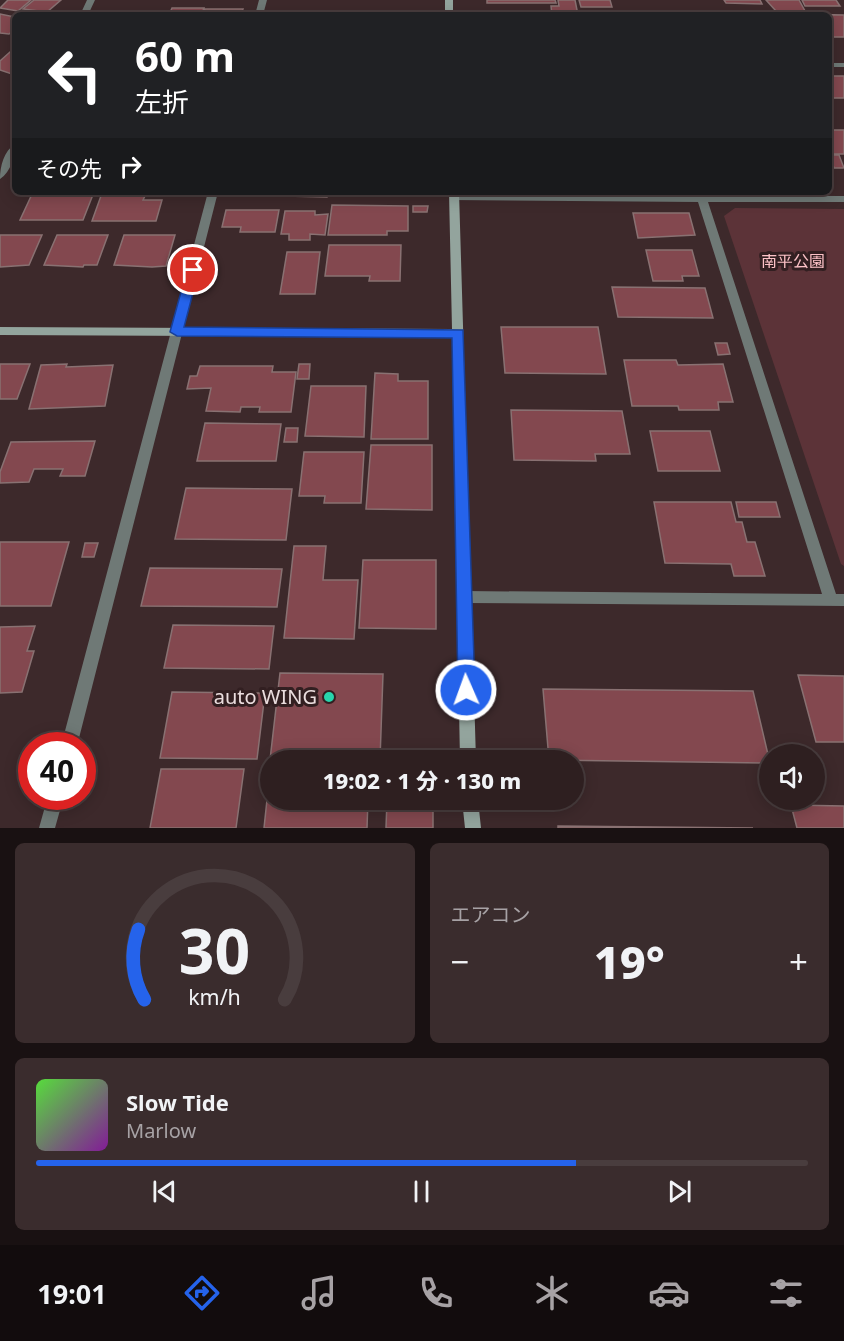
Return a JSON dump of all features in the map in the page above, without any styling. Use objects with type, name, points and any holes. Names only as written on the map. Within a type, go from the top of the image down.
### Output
[{"type":"street","points":[[0,176],[12,153]]},
{"type":"street","points":[[73,732],[212,195]]},
{"type":"street","points":[[468,750],[454,195],[844,199]]},
{"type":"street","points":[[464,597],[837,600],[702,199]]},
{"type":"street","points":[[0,331],[458,333]]},
{"type":"street","points":[[47,828],[52,810]]},
{"type":"street","points":[[471,810],[472,828]]},
{"type":"green space","name":"南平公園","points":[[735,208],[844,209],[844,566],[841,564],[724,216]]},
{"type":"building","points":[[8,0],[31,0],[18,11],[0,8]]},
{"type":"building","points":[[34,0],[61,0],[47,12],[23,9]]},
{"type":"building","points":[[487,0],[555,0],[556,3],[487,3]]},
{"type":"building","points":[[558,0],[575,0],[577,12],[552,12],[551,6],[559,6]]},
{"type":"building","points":[[579,0],[610,0],[612,7],[581,7]]},
{"type":"building","points":[[724,0],[760,0],[762,4],[726,3]]},
{"type":"building","points":[[766,0],[799,0],[805,11],[776,11]]},
{"type":"building","points":[[802,0],[836,0],[840,6],[805,6]]},
{"type":"building","points":[[172,8],[204,8],[202,12],[170,12]]},
{"type":"building","points":[[205,9],[243,9],[242,12],[204,12]]},
{"type":"building","points":[[0,14],[12,16],[12,32],[9,34],[0,33]]},
{"type":"building","points":[[832,15],[844,15],[844,37],[832,37]]},
{"type":"building","points":[[12,52],[12,74],[0,70],[0,61]]},
{"type":"building","points":[[832,76],[844,76],[844,98],[832,98]]},
{"type":"building","points":[[832,130],[844,130],[844,154],[832,154]]},
{"type":"building","points":[[832,155],[839,155],[844,168],[834,168]]},
{"type":"building","points":[[32,195],[93,195],[83,220],[20,220]]},
{"type":"building","points":[[101,195],[146,195],[143,200],[162,200],[156,221],[92,221]]},
{"type":"building","points":[[285,195],[327,195],[327,197]]},
{"type":"building","points":[[332,205],[408,206],[408,231],[387,231],[387,235],[328,235]]},
{"type":"building","points":[[413,206],[428,206],[427,212],[413,212]]},
{"type":"building","points":[[226,210],[279,210],[275,232],[240,232],[241,227],[222,227]]},
{"type":"building","points":[[285,211],[315,211],[315,215],[328,214],[325,235],[310,234],[310,240],[289,240],[289,234],[281,234]]},
{"type":"building","points":[[633,213],[689,213],[695,235],[638,238]]},
{"type":"building","points":[[0,235],[42,235],[29,265],[0,267]]},
{"type":"building","points":[[57,235],[108,235],[97,265],[84,265],[83,267],[44,265]]},
{"type":"building","points":[[124,235],[175,235],[166,266],[114,265]]},
{"type":"building","points":[[329,245],[401,245],[400,281],[369,281],[370,276],[325,276]]},
{"type":"building","points":[[646,250],[692,250],[699,276],[682,276],[683,281],[653,281]]},
{"type":"building","points":[[287,252],[320,252],[315,294],[280,294]]},
{"type":"building","points":[[612,287],[705,288],[713,318],[618,317]]},
{"type":"building","points":[[501,327],[598,327],[606,374],[505,373]]},
{"type":"building","points":[[715,343],[727,343],[730,354],[718,355]]},
{"type":"building","points":[[624,360],[676,360],[678,365],[723,364],[733,402],[718,402],[719,410],[679,410],[678,406],[632,406]]},
{"type":"building","points":[[0,364],[30,364],[17,399],[0,399]]},
{"type":"building","points":[[67,364],[66,367],[113,365],[105,406],[29,409],[41,365]]},
{"type":"building","points":[[299,364],[310,364],[309,379],[297,379]]},
{"type":"building","points":[[200,366],[273,366],[272,372],[296,372],[291,412],[259,412],[260,407],[241,407],[240,412],[206,411],[211,388],[187,389],[190,376],[197,376]]},
{"type":"building","points":[[375,373],[398,374],[398,381],[428,381],[428,439],[371,439]]},
{"type":"building","points":[[311,386],[366,386],[364,437],[305,436]]},
{"type":"building","points":[[511,410],[622,411],[630,454],[595,454],[596,461],[514,460]]},
{"type":"building","points":[[205,423],[281,424],[276,461],[197,461]]},
{"type":"building","points":[[286,428],[298,428],[297,442],[284,442]]},
{"type":"building","points":[[650,431],[710,431],[720,471],[658,471]]},
{"type":"building","points":[[95,441],[85,476],[60,476],[63,469],[34,469],[29,482],[0,483],[0,472],[11,442]]},
{"type":"building","points":[[371,445],[432,445],[432,510],[366,509]]},
{"type":"building","points":[[304,452],[364,452],[361,503],[324,503],[325,496],[299,496]]},
{"type":"building","points":[[186,488],[292,489],[286,540],[175,539]]},
{"type":"building","points":[[654,502],[731,502],[736,522],[742,522],[747,542],[755,542],[765,576],[734,576],[731,564],[665,563]]},
{"type":"building","points":[[736,502],[776,502],[780,517],[739,517]]},
{"type":"building","points":[[0,542],[69,542],[51,606],[0,606]]},
{"type":"building","points":[[85,543],[98,543],[94,557],[82,557]]},
{"type":"building","points":[[294,546],[326,546],[323,580],[358,580],[354,639],[284,638]]},
{"type":"building","points":[[363,560],[436,560],[436,629],[359,628]]},
{"type":"building","points":[[150,568],[282,569],[277,607],[141,606]]},
{"type":"building","points":[[173,625],[274,626],[269,669],[164,668]]},
{"type":"building","points":[[35,626],[27,651],[34,651],[22,692],[0,693],[0,627]]},
{"type":"building","points":[[280,673],[383,674],[380,750],[271,750]]},
{"type":"building","points":[[798,675],[844,676],[844,742],[816,742]]},
{"type":"building","points":[[543,689],[753,691],[766,744],[759,744],[759,763],[584,760],[584,750],[548,750]]},
{"type":"building","points":[[172,692],[265,693],[257,759],[160,758]]},
{"type":"building","points":[[161,769],[244,769],[236,828],[150,828]]},
{"type":"building","points":[[825,806],[844,806],[844,828],[797,828],[792,810],[825,810]]},
{"type":"building","points":[[266,810],[368,810],[367,828],[264,828]]},
{"type":"building","points":[[387,810],[433,810],[433,828],[386,828]]},
{"type":"building","points":[[558,826],[753,828],[558,828]]},
{"type":"place","name":"auto WING","points":[[329,697]]},
{"type":"route","points":[[193,270],[177,332],[458,333],[466,690]]}]
